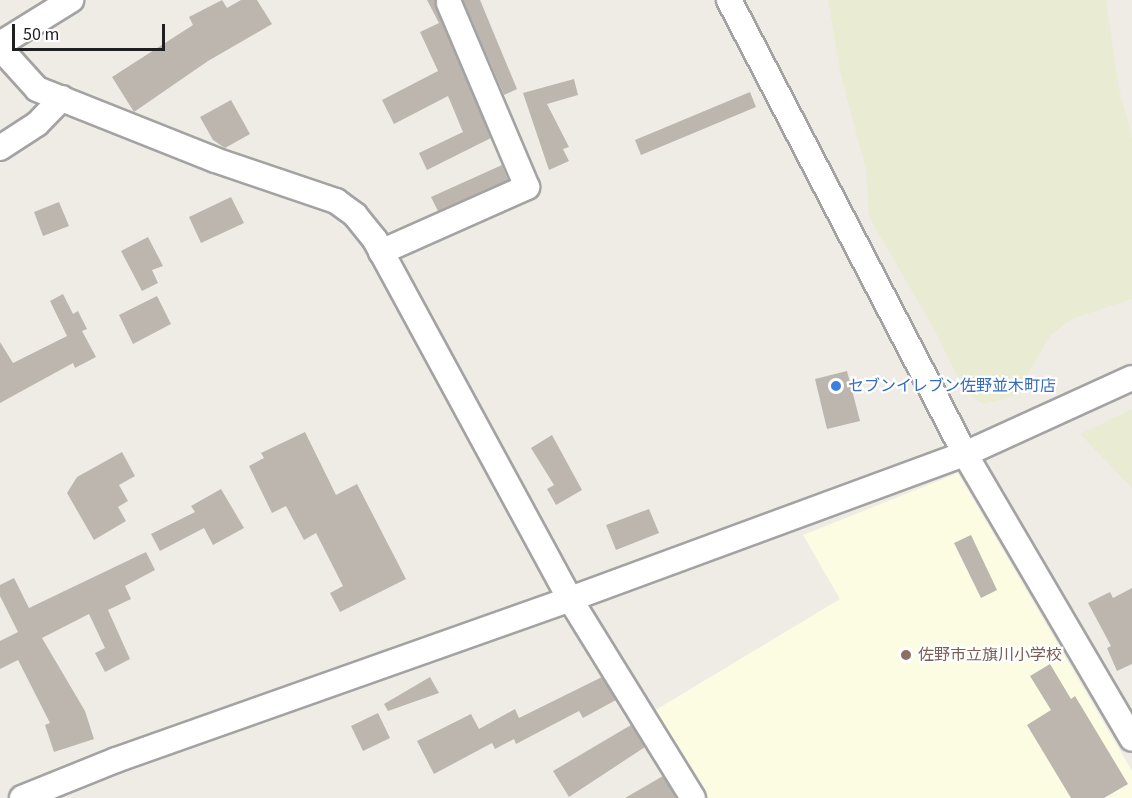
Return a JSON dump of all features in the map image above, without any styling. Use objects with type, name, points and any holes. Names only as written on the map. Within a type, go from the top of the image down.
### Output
[{"type":"street","points":[[72,0],[0,46],[37,89],[215,160],[336,201],[355,215],[381,252],[570,600],[693,798]]},
{"type":"street","points":[[729,0],[965,454],[1132,739]]},
{"type":"street","points":[[381,252],[526,187],[449,3]]},
{"type":"street","points":[[0,148],[37,124],[62,98]]},
{"type":"street","points":[[22,798],[116,760],[570,600],[965,454],[1132,378]]},
{"type":"shaded area","points":[[828,0],[1106,0],[1118,84],[1132,138],[1132,299],[1071,319],[1050,336],[1015,396],[983,404],[965,392],[935,331],[869,217],[866,170],[841,76]]},
{"type":"shaded area","points":[[1132,409],[1132,488],[1080,434]]},
{"type":"shaded area","name":"佐野市立旗川小学校","points":[[958,473],[1132,771],[1132,798],[709,798],[654,711],[840,599],[803,535]]},
{"type":"building","points":[[222,0],[227,8],[241,0],[257,0],[272,24],[208,61],[134,112],[112,77],[193,25],[189,17]]},
{"type":"building","points":[[427,0],[435,0],[491,138],[427,170],[419,153],[463,132],[448,96],[394,124],[382,100],[438,71],[420,32],[439,23]]},
{"type":"building","points":[[463,0],[480,0],[517,89],[504,95]]},
{"type":"building","points":[[574,79],[578,95],[547,104],[569,147],[563,149],[569,161],[549,170],[523,93]]},
{"type":"building","points":[[750,92],[756,107],[641,155],[635,140]]},
{"type":"building","points":[[231,100],[250,134],[225,148],[213,140],[200,117]]},
{"type":"building","points":[[502,165],[508,180],[438,211],[431,197]]},
{"type":"building","points":[[231,197],[244,223],[201,243],[189,217]]},
{"type":"building","points":[[59,202],[69,226],[43,236],[34,212]]},
{"type":"building","points":[[148,237],[163,266],[152,270],[158,283],[142,291],[121,251]]},
{"type":"building","points":[[63,294],[73,314],[78,311],[87,329],[82,331],[96,357],[75,368],[73,363],[0,403],[0,342],[13,363],[67,336],[50,301]]},
{"type":"building","points":[[157,296],[171,324],[133,344],[119,315]]},
{"type":"building","points":[[847,371],[860,421],[827,429],[815,379]]},
{"type":"building","points":[[305,432],[336,495],[357,484],[406,579],[340,612],[330,593],[343,586],[316,533],[304,540],[286,506],[272,513],[249,466],[264,458],[261,453]]},
{"type":"building","points":[[552,435],[582,490],[556,505],[547,489],[554,485],[531,448]]},
{"type":"building","points":[[122,452],[135,476],[119,485],[128,501],[118,507],[126,521],[94,540],[67,493],[77,477]]},
{"type":"building","points":[[221,489],[244,528],[213,545],[204,528],[160,551],[151,534],[195,512],[191,506]]},
{"type":"building","points":[[649,509],[659,533],[616,550],[606,525]]},
{"type":"building","points":[[971,535],[997,590],[981,598],[954,543]]},
{"type":"building","points":[[146,552],[155,570],[125,586],[131,599],[108,610],[130,659],[105,672],[95,653],[105,648],[89,614],[42,638],[85,711],[94,739],[54,752],[45,725],[50,723],[18,660],[0,669],[0,641],[18,632],[0,596],[0,585],[14,578],[29,608]]},
{"type":"building","points":[[1132,588],[1132,664],[1117,671],[1107,648],[1111,646],[1088,603],[1110,592],[1113,598]]},
{"type":"building","points":[[1050,664],[1071,699],[1075,696],[1128,784],[1104,798],[1071,798],[1027,725],[1051,710],[1030,676]]},
{"type":"building","points":[[430,677],[439,693],[388,711],[384,704]]},
{"type":"building","points":[[602,677],[616,700],[583,718],[579,711],[516,744],[514,739],[495,749],[492,743],[434,774],[417,741],[471,714],[479,729],[515,709],[519,718]]},
{"type":"building","points":[[378,713],[390,738],[363,751],[351,726]]},
{"type":"building","points":[[631,725],[645,747],[569,797],[553,771]]},
{"type":"building","points":[[663,776],[676,798],[625,798]]},
{"type":"place","name":"セブンイレブン佐野並木町店","points":[[836,386]]},
{"type":"place","name":"佐野市立旗川小学校","points":[[906,655]]}]
